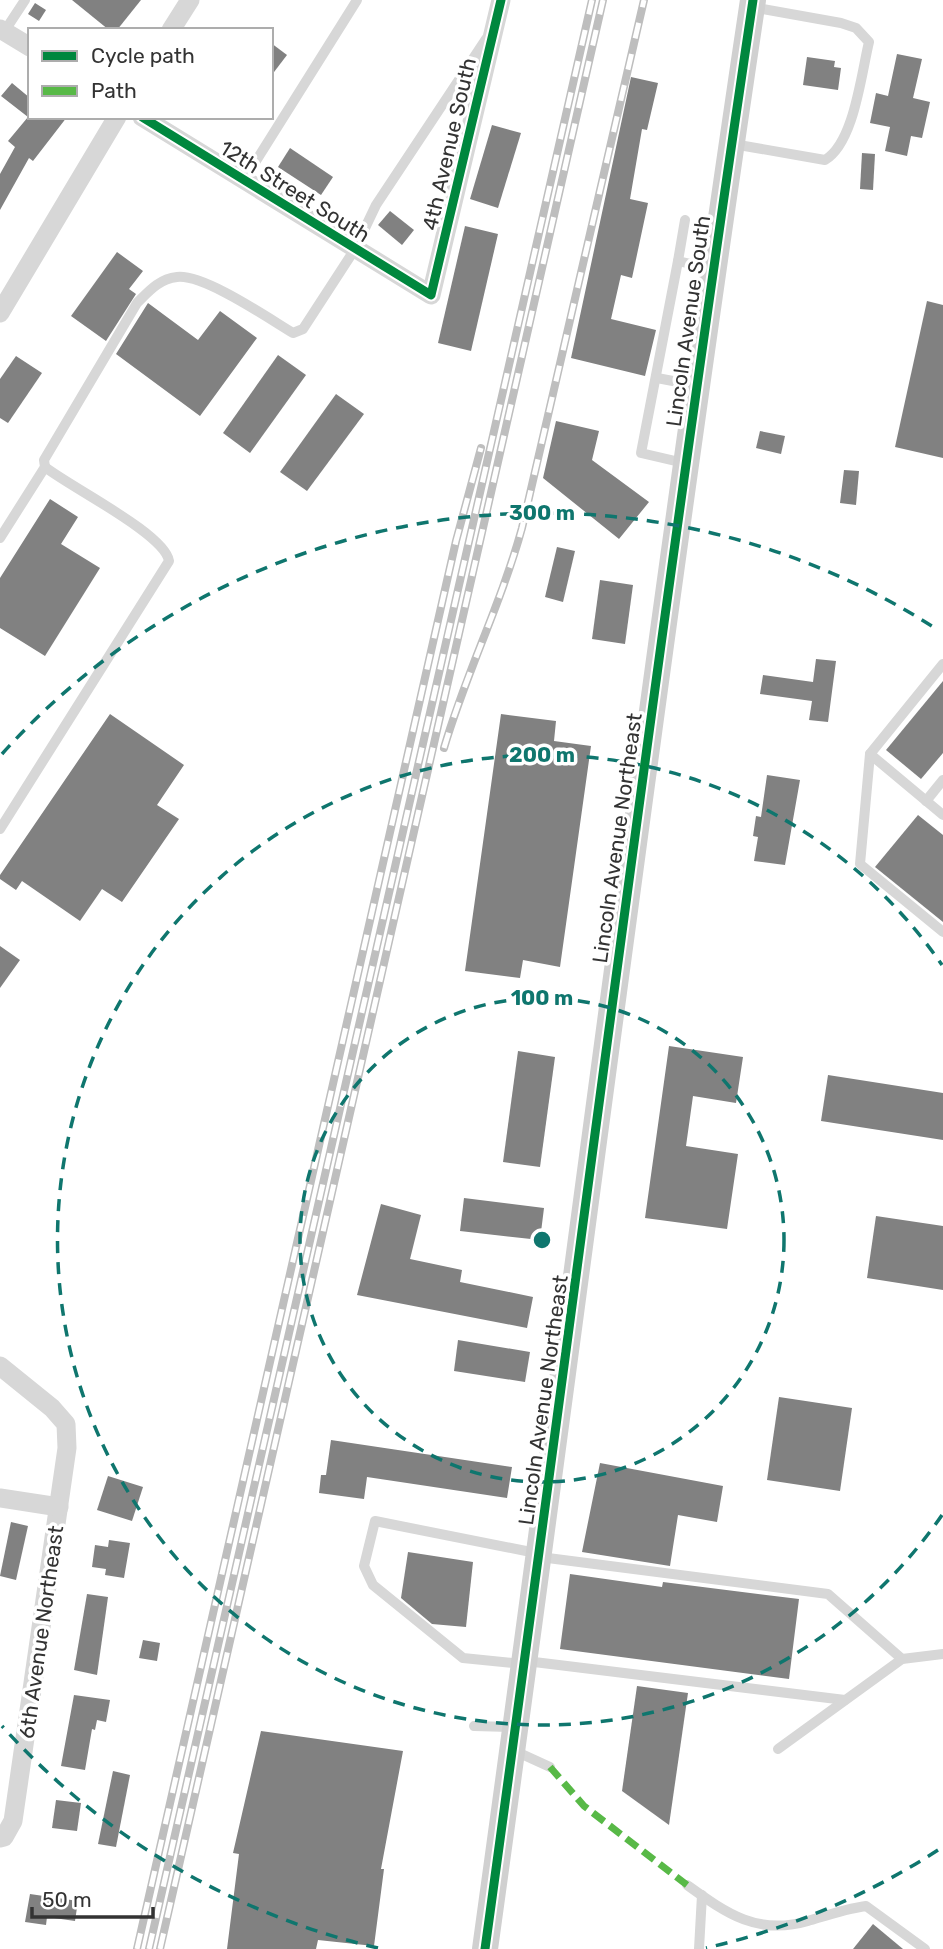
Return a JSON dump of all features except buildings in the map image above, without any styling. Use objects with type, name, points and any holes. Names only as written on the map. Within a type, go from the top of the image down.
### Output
[{"type":"street","points":[[172,28],[190,0]]},
{"type":"street","name":"4th Avenue South","points":[[431,295],[501,0]]},
{"type":"street","name":"Lincoln Avenue South","points":[[660,647],[752,4]]},
{"type":"street","points":[[2,33],[28,46]]},
{"type":"street","points":[[0,313],[116,119]]},
{"type":"street","name":"12th Street South","points":[[145,119],[431,295]]},
{"type":"street","name":"Lincoln Avenue Northeast","points":[[485,1949],[660,647]]},
{"type":"street","name":"6th Avenue Northeast","points":[[0,1366],[52,1408],[66,1424],[59,1507],[13,1821],[2,1838]]},
{"type":"street","points":[[0,1498],[59,1507]]},
{"type":"lane","points":[[2,33],[25,0]]},
{"type":"lane","points":[[244,180],[357,0]]},
{"type":"lane","points":[[731,144],[825,160],[837,153],[845,138],[869,42],[856,28],[841,23],[752,4]]},
{"type":"lane","name":"4th Avenue South","points":[[45,467],[44,460],[137,303],[158,282],[178,276],[198,280],[293,333],[303,329],[314,316],[355,249],[376,205],[494,27]]},
{"type":"lane","points":[[685,220],[641,453],[685,463]]},
{"type":"lane","points":[[678,261],[713,270]]},
{"type":"lane","points":[[657,378],[696,386]]},
{"type":"lane","points":[[0,538],[45,467],[153,537],[168,554],[169,561],[0,829]]},
{"type":"lane","points":[[943,664],[870,754],[860,864],[943,932]]},
{"type":"lane","points":[[870,754],[943,815]]},
{"type":"lane","points":[[926,801],[943,780]]},
{"type":"lane","points":[[845,1700],[524,1662],[463,1658],[373,1585],[364,1566],[375,1521],[540,1555],[828,1594],[902,1659]]},
{"type":"lane","points":[[778,1749],[902,1659],[943,1654]]},
{"type":"lane","points":[[474,1726],[514,1738],[550,1767]]},
{"type":"lane","points":[[687,1885],[729,1915],[764,1927],[806,1922],[837,1910],[866,1906],[925,1949]]},
{"type":"lane","points":[[701,1948],[702,1895]]},
{"type":"railway","points":[[149,1949],[592,0]]},
{"type":"railway","points":[[160,1949],[603,0]]},
{"type":"railway","points":[[444,748],[522,528],[644,0]]},
{"type":"railway","points":[[137,1949],[456,541],[481,448]]},
{"type":"marked path","points":[[550,1767],[584,1806],[687,1885]]},
{"type":"cycle path","points":[[145,119],[431,295],[501,0]]},
{"type":"cycle path","points":[[485,1949],[649,730],[753,0]]}]
